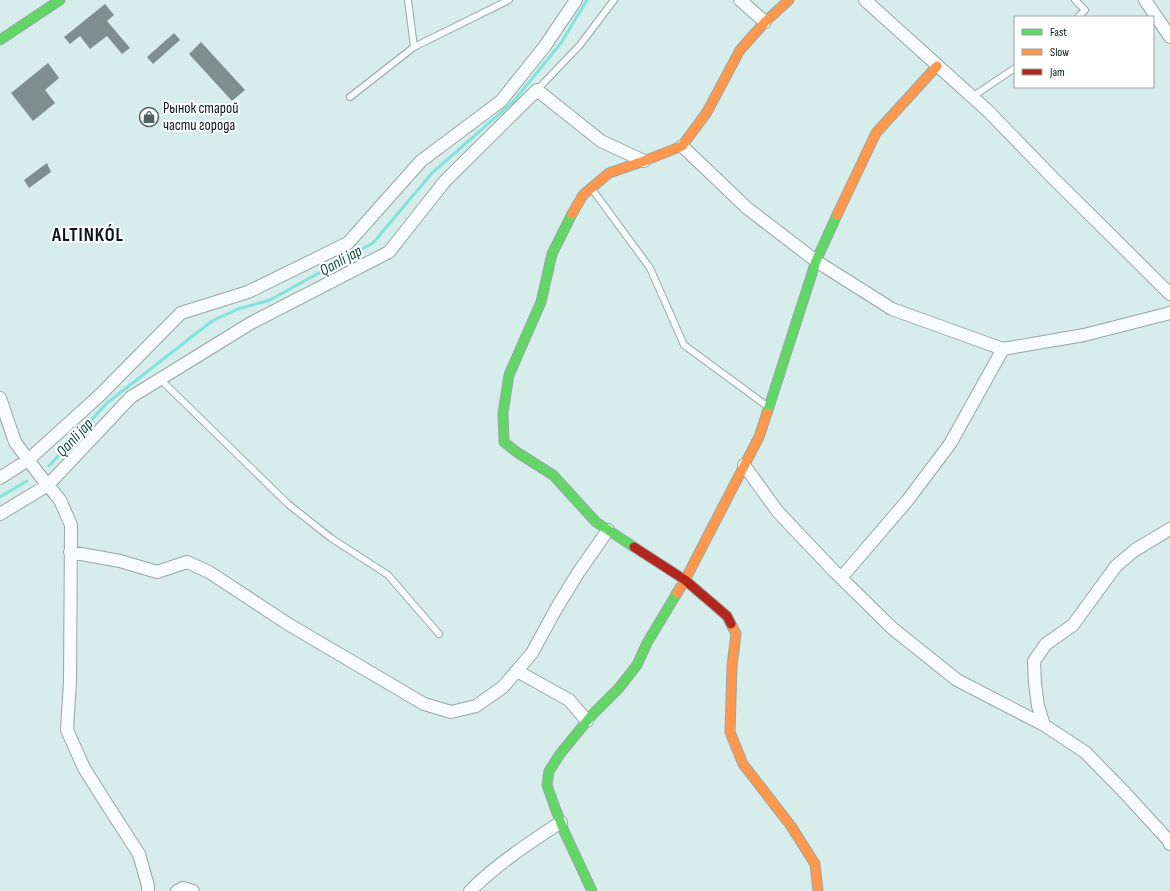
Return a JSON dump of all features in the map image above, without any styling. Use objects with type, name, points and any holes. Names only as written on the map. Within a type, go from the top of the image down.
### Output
[{"type":"street","points":[[0,40],[60,0]]},
{"type":"street","points":[[0,478],[28,460],[100,395],[181,313],[248,292],[348,243],[422,161],[501,101],[545,46],[576,0]]},
{"type":"street","points":[[740,0],[765,22]]},
{"type":"street","points":[[789,0],[765,22],[740,50],[707,112],[682,146],[609,173],[583,195],[552,254],[541,302],[509,375],[504,413],[504,442],[518,454],[553,475],[596,522],[685,580],[727,616],[736,634],[732,666],[730,732],[743,764],[791,826],[815,864],[818,891]]},
{"type":"street","points":[[865,0],[988,111],[1170,294]]},
{"type":"street","points":[[1147,1],[1170,37]]},
{"type":"street","points":[[592,891],[561,822],[547,785],[549,771],[560,754],[587,721],[619,688],[637,665],[646,643],[685,580],[759,436],[816,261],[876,133],[937,66]]},
{"type":"street","points":[[0,514],[48,485],[131,397],[251,323],[389,252],[445,181],[538,90],[600,141],[644,161]]},
{"type":"street","points":[[682,146],[747,208],[816,261],[892,310],[1003,348],[1084,335],[1170,314]]},
{"type":"street","points":[[841,578],[907,501],[950,444],[1003,348]]},
{"type":"street","points":[[0,398],[15,442],[60,500],[71,525],[70,682],[67,730],[84,768],[139,854],[148,891]]},
{"type":"street","points":[[744,465],[778,512],[841,578],[892,628],[957,680],[1044,725],[1085,752],[1126,794],[1170,844]]},
{"type":"street","points":[[1044,725],[1038,706],[1034,660],[1046,644],[1074,625],[1116,566],[1135,550],[1170,529]]},
{"type":"street","points":[[70,552],[120,560],[157,572],[187,562],[209,572],[288,624],[424,704],[451,712],[476,706],[503,687],[517,671],[532,653],[578,573],[608,530]]},
{"type":"street","points":[[517,671],[569,700],[587,721]]},
{"type":"street","points":[[470,891],[477,883],[518,850],[561,822]]},
{"type":"street","points":[[177,891],[183,888],[193,891]]},
{"type":"lane","points":[[408,0],[414,47]]},
{"type":"lane","points":[[350,97],[414,47],[509,0]]},
{"type":"lane","points":[[538,90],[580,45],[614,0]]},
{"type":"lane","points":[[1075,0],[1085,10],[1079,16]]},
{"type":"lane","points":[[972,97],[1014,69]]},
{"type":"lane","points":[[591,188],[650,268],[684,345],[769,408]]},
{"type":"lane","points":[[160,379],[288,504],[331,538],[388,575],[439,634]]},
{"type":"building","points":[[105,4],[114,15],[107,21],[130,48],[122,54],[107,36],[90,49],[80,36],[70,44],[64,37]]},
{"type":"building","points":[[174,33],[180,40],[153,64],[147,57]]},
{"type":"building","points":[[201,42],[245,90],[232,101],[189,54]]},
{"type":"building","points":[[48,63],[59,78],[45,90],[55,103],[33,121],[11,93]]},
{"type":"building","points":[[47,163],[51,172],[29,188],[24,180]]},
{"type":"waterway","name":"Qanli jap","points":[[49,466],[107,403],[212,321],[238,309],[270,300],[373,243],[432,173],[513,102],[561,43],[587,0]]},
{"type":"waterway","points":[[0,497],[27,481]]},
{"type":"traffic: fast","points":[[0,40],[60,0]]},
{"type":"traffic: fast","points":[[572,214],[552,254],[541,302],[509,375],[503,413],[504,442],[518,453],[553,475],[596,522],[634,547]]},
{"type":"traffic: fast","points":[[767,413],[816,261],[837,215]]},
{"type":"traffic: fast","points":[[592,891],[564,831],[554,805],[547,785],[549,771],[560,754],[591,716],[619,688],[637,665],[647,643],[677,593]]},
{"type":"traffic: slow","points":[[572,214],[583,195],[609,173],[682,146],[707,112],[740,50],[765,22],[789,0]]},
{"type":"traffic: slow","points":[[837,215],[876,133],[937,66]]},
{"type":"traffic: slow","points":[[677,593],[759,437],[767,413]]},
{"type":"traffic: slow","points":[[731,624],[736,634],[732,666],[730,732],[743,764],[791,826],[815,864],[818,891]]},
{"type":"traffic: jam","points":[[634,547],[685,580],[727,616],[731,624]]},
{"type":"place","name":"Рынок старой части города","points":[[149,117]]},
{"type":"district","name":"ALTINKÓL","points":[[88,235]]}]
